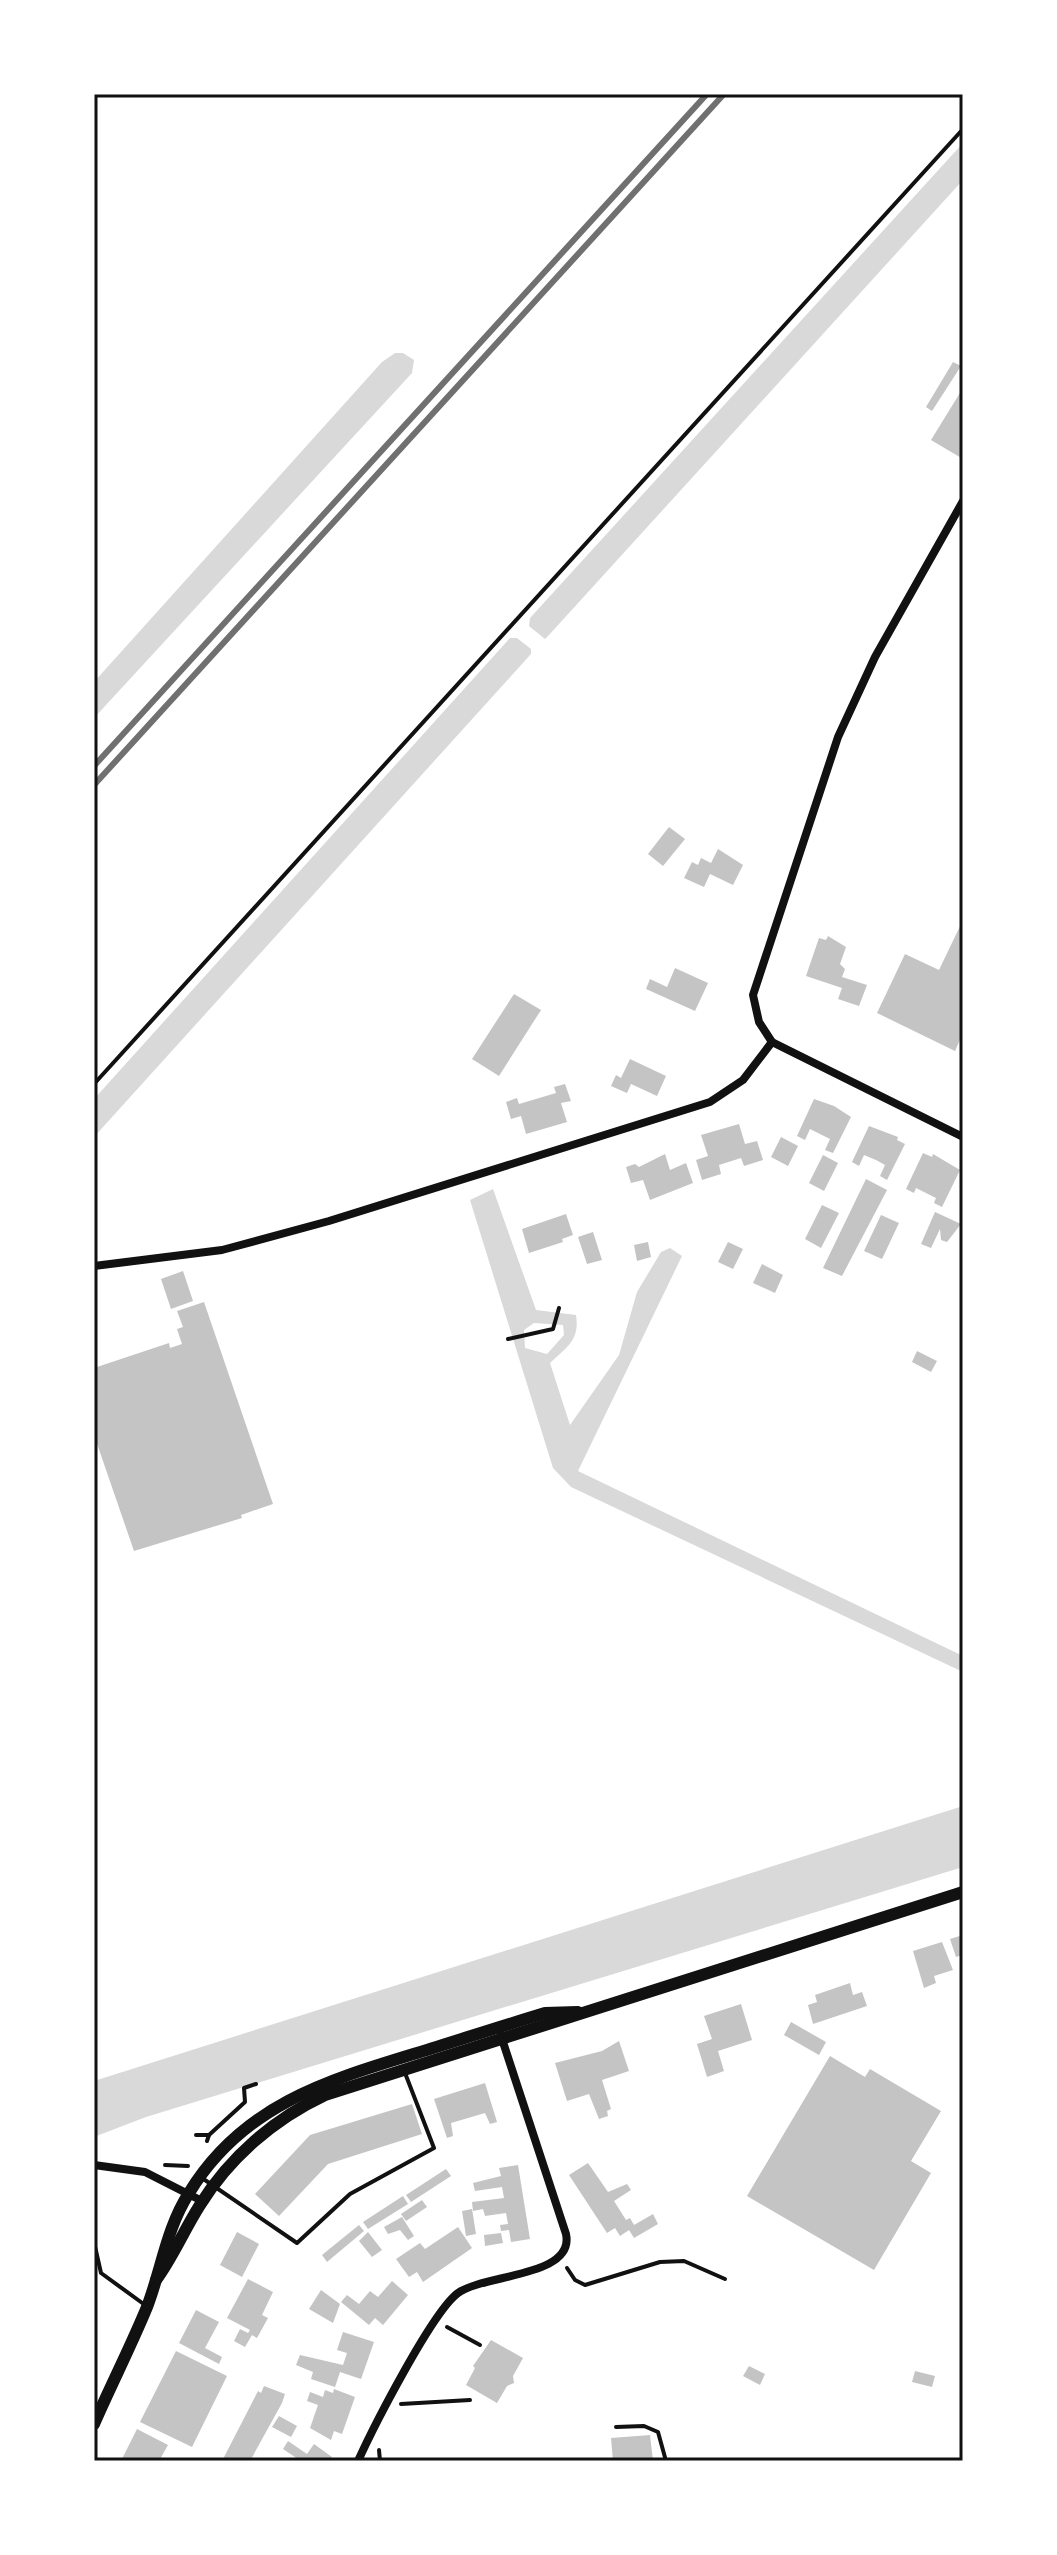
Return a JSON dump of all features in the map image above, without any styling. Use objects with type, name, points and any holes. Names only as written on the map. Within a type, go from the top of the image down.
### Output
[{"type":"main road","points":[[94,2424],[147,2307],[164,2246],[188,2193],[232,2141],[276,2105],[321,2084],[500,2034],[545,2013],[578,2012],[963,1892]]},
{"type":"main road","points":[[156,2280],[202,2201],[255,2140],[301,2106],[401,2063]]},
{"type":"street","points":[[963,501],[875,657],[838,737],[753,995],[759,1022],[772,1042],[963,1137]]},
{"type":"street","points":[[94,1266],[222,1250],[372,1208],[710,1102],[743,1080],[772,1042]]},
{"type":"street","points":[[358,2461],[385,2405],[436,2322],[458,2293],[555,2263],[566,2248],[566,2234],[500,2034]]},
{"type":"street","points":[[94,2165],[145,2172],[202,2201]]},
{"type":"lane","points":[[200,2176],[297,2243],[350,2194],[434,2148],[401,2063]]},
{"type":"lane","points":[[94,2242],[101,2273],[147,2307]]},
{"type":"path","points":[[94,1084],[963,129]]},
{"type":"path","points":[[508,1339],[527,1332],[553,1329],[559,1308]]},
{"type":"path","points":[[245,2096],[242,2088],[256,2084]]},
{"type":"path","points":[[196,2135],[209,2135]]},
{"type":"path","points":[[562,2257],[575,2280],[585,2285],[660,2262],[684,2261],[725,2279]]},
{"type":"path","points":[[436,2322],[480,2345]]},
{"type":"path","points":[[385,2405],[470,2400]]},
{"type":"path","points":[[616,2427],[644,2426],[658,2432],[666,2461]]},
{"type":"shaded area","points":[[963,143],[963,180],[549,635],[545,639],[529,626],[530,618]]},
{"type":"shaded area","points":[[395,353],[403,353],[414,360],[412,373],[94,718],[94,682],[382,362]]},
{"type":"shaded area","points":[[510,638],[517,638],[531,649],[531,654],[94,1137],[94,1099]]},
{"type":"shaded area","points":[[493,1189],[536,1310],[576,1315],[574,1337],[550,1363],[570,1425],[619,1355],[637,1292],[661,1252],[670,1248],[682,1256],[578,1471],[963,1656],[963,1672],[571,1487],[553,1468],[470,1200]],"holes":[[[534,1323],[563,1325],[564,1335],[547,1354],[525,1348],[524,1330]]]},
{"type":"shaded area","points":[[963,1806],[963,1867],[146,2117],[94,2137],[94,2081]]},
{"type":"building","points":[[953,362],[961,366],[932,411],[926,407]]},
{"type":"building","points":[[963,388],[963,459],[931,440]]},
{"type":"building","points":[[669,827],[685,839],[663,866],[648,854]]},
{"type":"building","points":[[718,849],[743,865],[733,885],[710,874],[704,887],[684,878],[692,862],[698,865],[701,858],[711,863]]},
{"type":"building","points":[[963,920],[963,1033],[955,1051],[877,1013],[905,954],[939,970]]},
{"type":"building","points":[[828,936],[846,947],[840,964],[845,969],[842,977],[867,985],[859,1006],[838,999],[842,988],[806,976],[819,938],[826,940]]},
{"type":"building","points":[[675,968],[708,983],[695,1011],[646,989],[650,979],[667,987]]},
{"type":"building","points":[[514,994],[541,1010],[499,1076],[472,1059]]},
{"type":"building","points":[[630,1059],[666,1076],[657,1096],[631,1084],[627,1093],[611,1086],[616,1075],[621,1078]]},
{"type":"building","points":[[565,1084],[571,1101],[561,1103],[567,1122],[526,1134],[521,1116],[511,1119],[506,1102],[517,1098],[519,1104],[556,1093],[554,1087]]},
{"type":"building","points":[[814,1099],[834,1106],[851,1117],[833,1153],[825,1150],[830,1139],[810,1129],[805,1140],[797,1136]]},
{"type":"building","points":[[739,1124],[745,1144],[757,1141],[763,1160],[744,1166],[741,1158],[719,1165],[721,1174],[702,1180],[696,1160],[708,1156],[701,1135]]},
{"type":"building","points":[[869,1126],[898,1137],[897,1140],[905,1144],[887,1180],[880,1176],[885,1165],[876,1160],[864,1155],[859,1166],[852,1162]]},
{"type":"building","points":[[781,1137],[798,1146],[788,1166],[771,1157]]},
{"type":"building","points":[[923,1153],[932,1157],[933,1154],[960,1170],[942,1207],[934,1203],[936,1198],[916,1188],[914,1193],[906,1189]]},
{"type":"building","points":[[665,1154],[670,1170],[686,1163],[693,1183],[650,1200],[643,1180],[631,1183],[626,1167],[635,1164],[639,1167]]},
{"type":"building","points":[[823,1155],[838,1163],[824,1191],[809,1183]]},
{"type":"building","points":[[866,1179],[887,1190],[842,1276],[823,1268]]},
{"type":"building","points":[[822,1205],[839,1213],[821,1248],[805,1239]]},
{"type":"building","points":[[935,1212],[961,1224],[947,1242],[941,1240],[940,1229],[931,1248],[921,1244]]},
{"type":"building","points":[[566,1214],[573,1235],[562,1239],[563,1242],[529,1253],[522,1229]]},
{"type":"building","points":[[881,1215],[899,1223],[882,1259],[864,1251]]},
{"type":"building","points":[[593,1232],[602,1260],[587,1264],[578,1237]]},
{"type":"building","points":[[648,1242],[651,1257],[637,1261],[634,1245]]},
{"type":"building","points":[[728,1242],[743,1249],[733,1269],[718,1262]]},
{"type":"building","points":[[762,1264],[783,1275],[775,1293],[753,1283]]},
{"type":"building","points":[[183,1271],[193,1301],[171,1309],[161,1279]]},
{"type":"building","points":[[204,1302],[273,1504],[241,1515],[242,1518],[134,1551],[94,1435],[94,1368],[169,1343],[170,1348],[182,1344],[177,1329],[183,1327],[177,1311]]},
{"type":"building","points":[[917,1351],[937,1361],[931,1372],[912,1362]]},
{"type":"building","points":[[963,1935],[963,1955],[956,1957],[950,1939]]},
{"type":"building","points":[[942,1942],[953,1970],[934,1976],[936,1983],[924,1988],[913,1951]]},
{"type":"building","points":[[850,1983],[853,1995],[862,1992],[867,2006],[813,2024],[808,2005],[817,2002],[815,1995]]},
{"type":"building","points":[[741,2004],[752,2040],[718,2051],[724,2071],[707,2077],[697,2044],[712,2039],[704,2016]]},
{"type":"building","points":[[791,2022],[826,2042],[819,2055],[784,2035]]},
{"type":"building","points":[[619,2041],[629,2071],[602,2080],[611,2109],[607,2111],[608,2116],[599,2119],[589,2094],[567,2101],[555,2063],[602,2051]]},
{"type":"building","points":[[830,2056],[865,2077],[870,2069],[941,2111],[911,2161],[931,2173],[874,2270],[747,2196]]},
{"type":"building","points":[[485,2083],[497,2122],[490,2124],[485,2113],[451,2123],[453,2136],[447,2138],[434,2099]]},
{"type":"building","points":[[412,2104],[422,2134],[328,2164],[279,2216],[255,2194],[310,2135]]},
{"type":"building","points":[[588,2163],[608,2192],[627,2184],[631,2190],[614,2201],[626,2220],[630,2218],[634,2225],[653,2214],[658,2224],[634,2238],[629,2230],[620,2236],[615,2228],[607,2233],[569,2175]]},
{"type":"building","points":[[518,2165],[530,2239],[511,2242],[509,2230],[501,2231],[500,2225],[508,2224],[506,2213],[485,2216],[483,2209],[473,2211],[472,2202],[504,2198],[502,2187],[475,2191],[473,2183],[501,2176],[499,2168]]},
{"type":"building","points":[[446,2169],[451,2176],[411,2202],[406,2195]]},
{"type":"building","points":[[403,2196],[408,2204],[368,2229],[363,2222]]},
{"type":"building","points":[[422,2200],[427,2207],[406,2221],[401,2214]]},
{"type":"building","points":[[472,2209],[476,2234],[466,2236],[462,2211]]},
{"type":"building","points":[[402,2217],[414,2236],[408,2240],[400,2230],[388,2234],[384,2227]]},
{"type":"building","points":[[359,2225],[364,2231],[327,2262],[322,2255]]},
{"type":"building","points":[[458,2227],[472,2248],[423,2282],[417,2272],[409,2277],[396,2259],[420,2243],[425,2249]]},
{"type":"building","points":[[237,2232],[259,2244],[242,2277],[220,2265]]},
{"type":"building","points":[[368,2232],[382,2250],[372,2257],[359,2241]]},
{"type":"building","points":[[501,2233],[503,2243],[485,2246],[484,2235]]},
{"type":"building","points":[[248,2279],[273,2292],[262,2315],[268,2318],[257,2338],[252,2335],[245,2347],[234,2341],[240,2329],[248,2333],[250,2330],[227,2318]]},
{"type":"building","points":[[392,2281],[408,2295],[383,2325],[375,2318],[369,2325],[341,2302],[347,2295],[359,2304],[370,2291],[378,2297]]},
{"type":"building","points":[[321,2290],[340,2304],[333,2323],[309,2309]]},
{"type":"building","points":[[196,2310],[219,2322],[205,2348],[222,2357],[219,2364],[179,2343]]},
{"type":"building","points":[[343,2332],[374,2342],[361,2379],[340,2372],[335,2387],[311,2379],[313,2372],[296,2365],[300,2355],[343,2365],[347,2353],[337,2350]]},
{"type":"building","points":[[491,2340],[523,2358],[513,2376],[514,2383],[507,2386],[497,2403],[466,2385],[475,2368],[473,2366]]},
{"type":"building","points":[[176,2351],[227,2376],[192,2447],[140,2422]]},
{"type":"building","points":[[749,2366],[765,2374],[760,2385],[743,2376]]},
{"type":"building","points":[[915,2371],[935,2376],[932,2387],[912,2382]]},
{"type":"building","points":[[264,2386],[285,2394],[250,2461],[222,2461],[258,2391],[261,2393]]},
{"type":"building","points":[[334,2389],[355,2397],[342,2434],[334,2431],[331,2440],[310,2428],[318,2405],[307,2401],[310,2392],[323,2397],[325,2390],[333,2393]]},
{"type":"building","points":[[279,2416],[297,2426],[291,2437],[272,2427]]},
{"type":"building","points":[[137,2429],[168,2445],[159,2461],[121,2461]]},
{"type":"building","points":[[650,2435],[653,2461],[613,2461],[611,2438]]},
{"type":"building","points":[[288,2441],[307,2454],[314,2444],[332,2457],[329,2461],[301,2461],[283,2449]]},
{"type":"railway","points":[[94,766],[707,94]]},
{"type":"railway","points":[[94,785],[724,94]]}]
